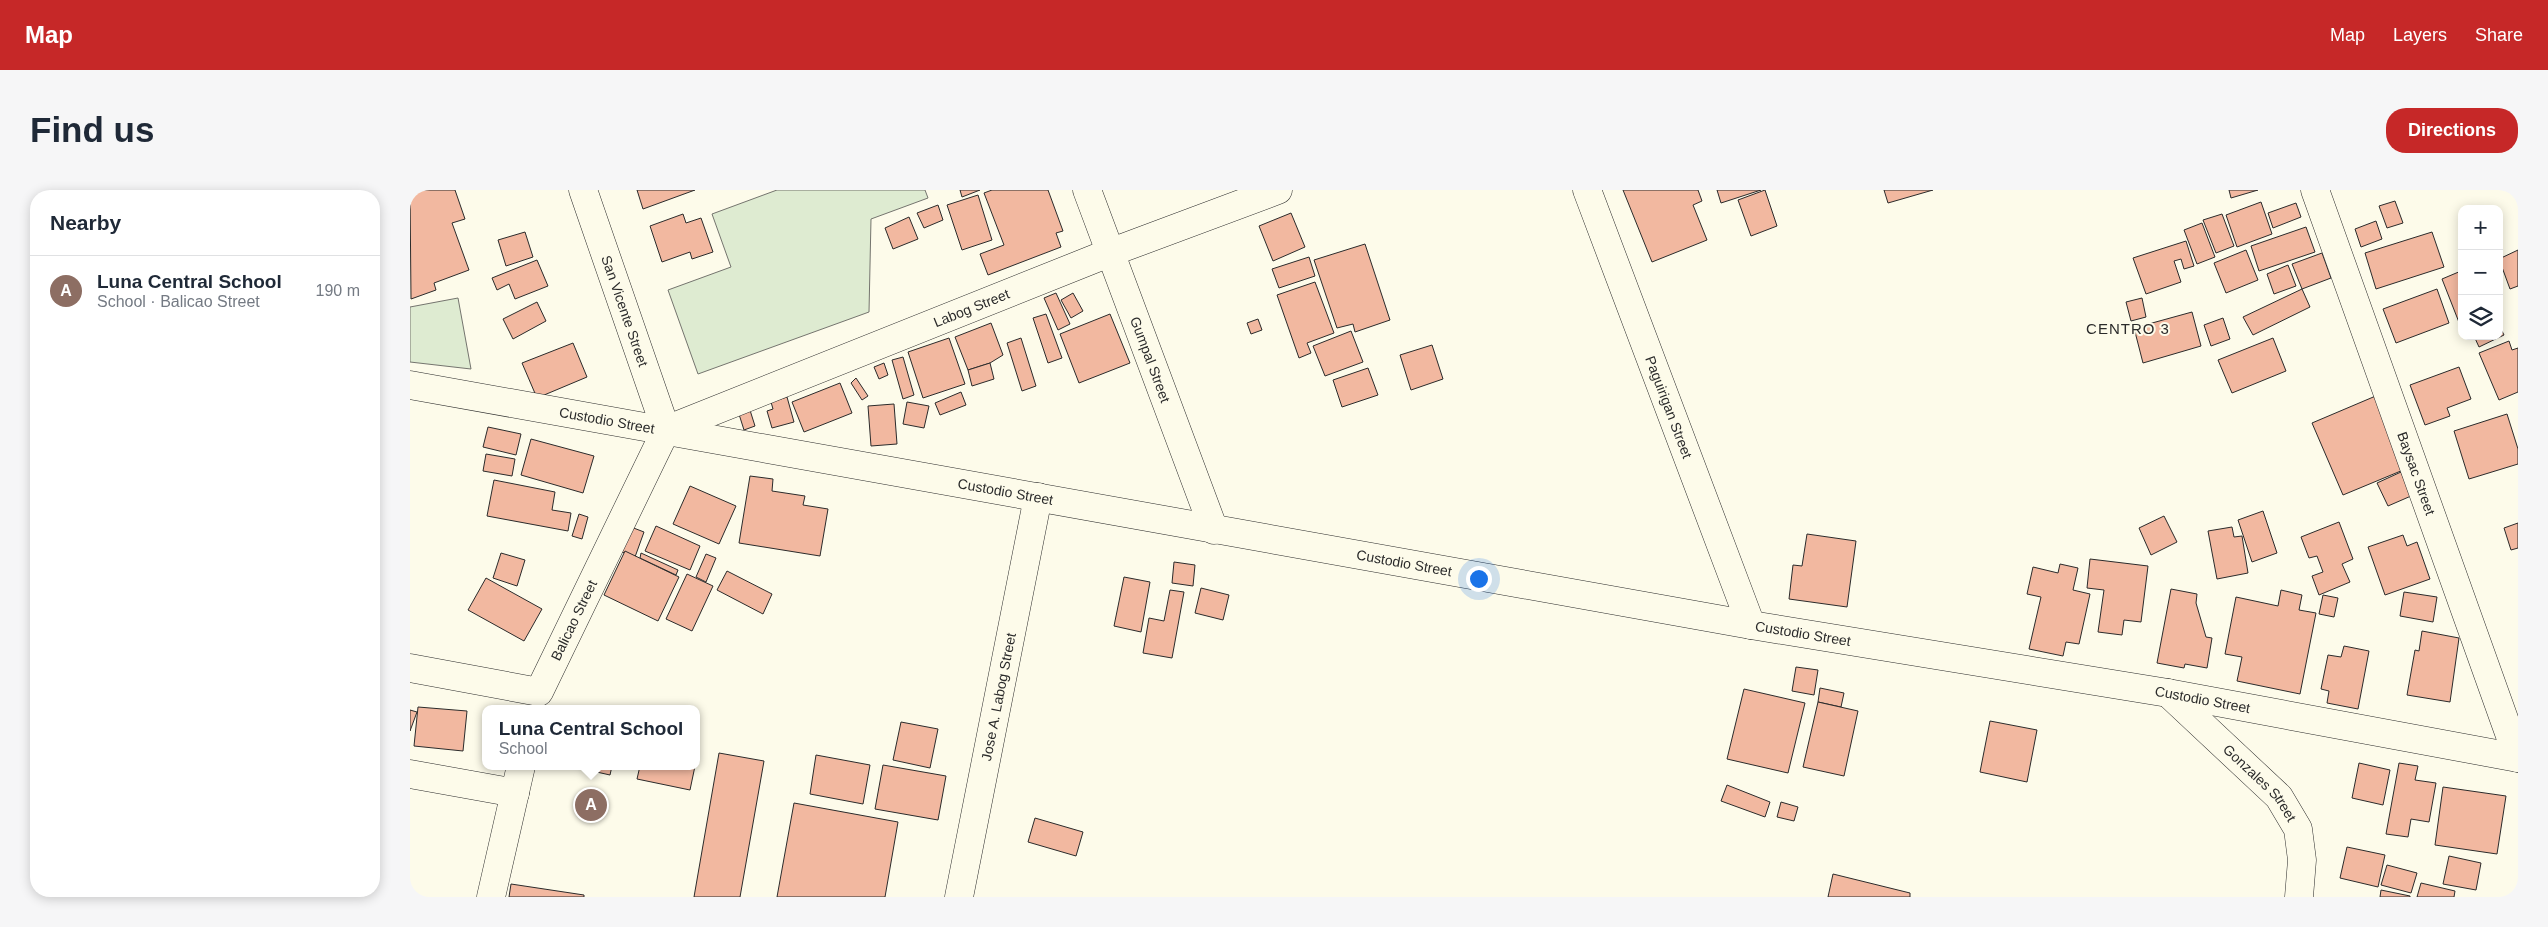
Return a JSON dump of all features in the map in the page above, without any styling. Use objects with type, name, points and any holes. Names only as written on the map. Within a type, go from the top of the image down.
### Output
[{"type":"street","name":"San Vicente Street","points":[[583,190],[666,430]]},
{"type":"street","name":"Gumpal Street","points":[[1087,190],[1214,530]]},
{"type":"street","name":"Labog Street","points":[[666,430],[1109,253],[1278,190]]},
{"type":"street","name":"Paguirigan Street","points":[[1587,190],[1751,625]]},
{"type":"street","name":"Baysac Street","points":[[2315,190],[2518,758]]},
{"type":"street","name":"Custodio Street","points":[[410,385],[1751,625],[2168,693],[2518,758]]},
{"type":"street","name":"Balicao Street","points":[[410,668],[537,700],[666,430]]},
{"type":"street","name":"Jose A. Labog Street","points":[[959,897],[1038,497]]},
{"type":"street","name":"Gonzales Street","points":[[2168,693],[2279,797],[2298,829],[2302,860],[2299,897]]},
{"type":"street","points":[[491,897],[520,770]]},
{"type":"street","points":[[410,774],[515,793]]},
{"type":"green space","points":[[777,190],[925,190],[928,198],[871,219],[869,312],[698,374],[668,290],[731,267],[712,214]]},
{"type":"green space","points":[[458,298],[471,369],[410,362],[410,307]]},
{"type":"building","points":[[410,190],[455,190],[465,219],[452,223],[469,270],[434,283],[436,290],[411,299]]},
{"type":"building","points":[[637,190],[695,190],[643,209]]},
{"type":"building","points":[[960,190],[980,190],[962,197]]},
{"type":"building","points":[[992,190],[1048,190],[1063,231],[1056,233],[1061,247],[988,275],[980,254],[1004,245],[984,193]]},
{"type":"building","points":[[1623,190],[1698,190],[1702,201],[1693,205],[1707,240],[1652,262]]},
{"type":"building","points":[[1717,190],[1761,190],[1721,203]]},
{"type":"building","points":[[1765,190],[1777,226],[1751,236],[1738,200]]},
{"type":"building","points":[[1884,190],[1933,190],[1888,203]]},
{"type":"building","points":[[2229,190],[2258,190],[2231,198]]},
{"type":"building","points":[[978,195],[992,240],[962,250],[947,205]]},
{"type":"building","points":[[2395,201],[2403,223],[2387,228],[2379,206]]},
{"type":"building","points":[[2261,202],[2272,234],[2237,247],[2226,215]]},
{"type":"building","points":[[2296,203],[2301,217],[2273,228],[2268,213]]},
{"type":"building","points":[[938,205],[943,220],[924,228],[917,213]]},
{"type":"building","points":[[1291,213],[1305,247],[1273,261],[1259,226]]},
{"type":"building","points":[[683,214],[686,223],[701,218],[713,252],[692,259],[690,252],[662,262],[650,226]]},
{"type":"building","points":[[2222,214],[2234,246],[2216,253],[2203,220]]},
{"type":"building","points":[[909,217],[918,239],[893,249],[885,228]]},
{"type":"building","points":[[2376,221],[2382,239],[2361,247],[2355,229]]},
{"type":"building","points":[[2202,223],[2215,257],[2197,264],[2184,230]]},
{"type":"building","points":[[2306,227],[2315,252],[2259,271],[2251,246]]},
{"type":"building","points":[[525,232],[533,257],[506,266],[498,240]]},
{"type":"building","points":[[2432,232],[2444,267],[2376,289],[2365,253]]},
{"type":"building","points":[[2186,241],[2194,266],[2184,269],[2181,259],[2174,261],[2181,282],[2146,294],[2133,258]]},
{"type":"building","points":[[1365,244],[1390,320],[1355,332],[1353,324],[1337,328],[1314,260]]},
{"type":"building","points":[[2246,250],[2258,280],[2226,293],[2214,263]]},
{"type":"building","points":[[2518,250],[2518,286],[2510,289],[2503,270],[2503,257]]},
{"type":"building","points":[[2322,253],[2331,278],[2302,289],[2292,264]]},
{"type":"building","points":[[1309,257],[1315,276],[1279,288],[1272,269]]},
{"type":"building","points":[[537,260],[548,286],[515,299],[509,284],[497,290],[492,278]]},
{"type":"building","points":[[2288,265],[2296,286],[2274,294],[2267,274]]},
{"type":"building","points":[[2458,272],[2458,320],[2442,279]]},
{"type":"building","points":[[1315,282],[1334,333],[1307,343],[1311,353],[1299,358],[1277,295]]},
{"type":"building","points":[[2302,289],[2310,307],[2253,335],[2243,317]]},
{"type":"building","points":[[2437,289],[2449,323],[2396,343],[2383,309]]},
{"type":"building","points":[[1056,293],[1070,324],[1058,330],[1044,298]]},
{"type":"building","points":[[1073,293],[1083,311],[1071,318],[1061,300]]},
{"type":"building","points":[[2142,298],[2146,317],[2131,321],[2126,302]]},
{"type":"building","points":[[537,302],[546,321],[513,339],[503,319]]},
{"type":"building","points":[[2192,312],[2201,346],[2143,363],[2134,328]]},
{"type":"building","points":[[1046,314],[1062,358],[1048,363],[1033,318]]},
{"type":"building","points":[[1110,314],[1130,363],[1079,383],[1060,334]]},
{"type":"building","points":[[2223,318],[2230,339],[2211,346],[2204,325]]},
{"type":"building","points":[[1258,319],[1262,330],[1251,334],[1247,323]]},
{"type":"building","points":[[991,323],[1003,355],[990,363],[968,370],[955,337]]},
{"type":"building","points":[[1351,331],[1363,362],[1325,376],[1313,346]]},
{"type":"building","points":[[949,338],[965,384],[923,398],[908,352]]},
{"type":"building","points":[[1021,338],[1036,386],[1022,391],[1007,343]]},
{"type":"building","points":[[2273,338],[2286,371],[2232,393],[2218,360]]},
{"type":"building","points":[[2476,340],[2494,340],[2479,347]]},
{"type":"building","points":[[2509,341],[2512,350],[2518,348],[2518,392],[2499,400],[2479,353]]},
{"type":"building","points":[[573,343],[587,377],[537,398],[522,363]]},
{"type":"building","points":[[1432,345],[1443,379],[1411,390],[1400,355]]},
{"type":"building","points":[[903,357],[914,395],[903,399],[892,360]]},
{"type":"building","points":[[884,363],[888,375],[879,379],[874,367]]},
{"type":"building","points":[[990,363],[994,379],[972,386],[968,370]]},
{"type":"building","points":[[2459,367],[2471,399],[2447,408],[2450,416],[2425,425],[2410,385]]},
{"type":"building","points":[[1368,368],[1378,395],[1342,407],[1333,380]]},
{"type":"building","points":[[856,378],[868,396],[862,400],[851,383]]},
{"type":"building","points":[[840,383],[852,413],[804,432],[792,402]]},
{"type":"building","points":[[961,392],[966,405],[940,415],[935,403]]},
{"type":"building","points":[[2378,395],[2408,468],[2343,495],[2312,423]]},
{"type":"building","points":[[787,397],[794,422],[772,428],[767,411],[773,409],[771,402]]},
{"type":"building","points":[[907,402],[929,406],[924,428],[903,424]]},
{"type":"building","points":[[894,404],[897,444],[871,446],[868,406]]},
{"type":"building","points":[[749,407],[755,426],[744,430],[738,411]]},
{"type":"building","points":[[2507,414],[2518,449],[2518,464],[2469,479],[2454,431]]},
{"type":"building","points":[[488,427],[521,434],[516,455],[483,447]]},
{"type":"building","points":[[531,439],[594,456],[583,493],[521,475]]},
{"type":"building","points":[[486,454],[515,459],[512,476],[483,471]]},
{"type":"building","points":[[2401,472],[2411,496],[2388,506],[2377,483]]},
{"type":"building","points":[[750,476],[773,479],[772,491],[805,496],[803,505],[828,509],[820,556],[739,543]]},
{"type":"building","points":[[494,480],[555,492],[552,510],[571,513],[568,531],[487,516]]},
{"type":"building","points":[[690,486],[736,506],[719,544],[673,524]]},
{"type":"building","points":[[2263,511],[2277,553],[2252,562],[2238,520]]},
{"type":"building","points":[[579,514],[588,517],[582,539],[572,536]]},
{"type":"building","points":[[2164,516],[2177,542],[2151,555],[2139,528]]},
{"type":"building","points":[[2339,522],[2353,559],[2342,564],[2350,582],[2319,595],[2312,576],[2323,572],[2317,556],[2309,558],[2301,537]]},
{"type":"building","points":[[2518,523],[2518,548],[2511,550],[2504,528]]},
{"type":"building","points":[[656,526],[700,546],[690,570],[645,551]]},
{"type":"building","points":[[631,527],[644,532],[635,557],[622,552]]},
{"type":"building","points":[[2232,527],[2234,537],[2242,536],[2248,573],[2217,579],[2208,531]]},
{"type":"building","points":[[1807,534],[1856,541],[1847,607],[1789,599],[1793,565],[1802,566]]},
{"type":"building","points":[[2403,535],[2407,546],[2417,542],[2430,579],[2385,595],[2368,547]]},
{"type":"building","points":[[625,551],[679,577],[658,621],[604,595]]},
{"type":"building","points":[[501,553],[525,560],[517,586],[493,578]]},
{"type":"building","points":[[641,553],[678,570],[676,575],[640,558]]},
{"type":"building","points":[[706,554],[716,558],[706,582],[696,577]]},
{"type":"building","points":[[2090,559],[2148,566],[2141,622],[2124,620],[2122,635],[2098,632],[2104,590],[2087,588]]},
{"type":"building","points":[[1174,562],[1195,565],[1193,586],[1172,583]]},
{"type":"building","points":[[2060,564],[2078,568],[2073,590],[2090,594],[2079,644],[2066,642],[2063,656],[2029,649],[2041,597],[2027,594],[2033,567],[2058,573]]},
{"type":"building","points":[[727,571],[772,594],[763,614],[717,590]]},
{"type":"building","points":[[687,574],[713,586],[692,631],[666,619]]},
{"type":"building","points":[[1124,577],[1150,582],[1141,632],[1114,626]]},
{"type":"building","points":[[486,578],[542,609],[524,641],[468,610]]},
{"type":"building","points":[[1201,588],[1229,595],[1223,620],[1195,613]]},
{"type":"building","points":[[2171,589],[2197,594],[2196,603],[2206,637],[2212,638],[2207,668],[2185,664],[2184,668],[2157,663]]},
{"type":"building","points":[[1170,590],[1184,592],[1172,658],[1143,653],[1149,618],[1164,621]]},
{"type":"building","points":[[2281,590],[2302,595],[2299,610],[2316,613],[2300,694],[2237,681],[2242,657],[2225,654],[2236,597],[2278,606]]},
{"type":"building","points":[[2404,592],[2437,597],[2433,622],[2400,616]]},
{"type":"building","points":[[2323,595],[2338,598],[2334,617],[2319,614]]},
{"type":"building","points":[[2422,631],[2459,638],[2450,702],[2407,695],[2415,650],[2419,651]]},
{"type":"building","points":[[2344,646],[2369,651],[2358,709],[2327,703],[2329,691],[2321,689],[2328,655],[2341,657]]},
{"type":"building","points":[[1796,667],[1818,670],[1814,695],[1792,691]]},
{"type":"building","points":[[1820,688],[1844,693],[1841,707],[1818,702]]},
{"type":"building","points":[[1744,689],[1805,703],[1788,773],[1727,759]]},
{"type":"building","points":[[1818,702],[1858,711],[1844,776],[1803,767]]},
{"type":"building","points":[[418,707],[467,711],[463,751],[414,746]]},
{"type":"building","points":[[410,710],[417,712],[410,731]]},
{"type":"building","points":[[1990,721],[2037,730],[2027,782],[1980,772]]},
{"type":"building","points":[[901,722],[938,729],[930,768],[893,760]]},
{"type":"building","points":[[719,753],[764,761],[740,897],[694,897]]},
{"type":"building","points":[[816,755],[870,765],[863,804],[810,794]]},
{"type":"building","points":[[2359,763],[2390,770],[2383,805],[2352,798]]},
{"type":"building","points":[[2399,763],[2418,766],[2415,780],[2436,783],[2429,822],[2411,819],[2408,837],[2386,834]]},
{"type":"building","points":[[883,765],[946,776],[938,820],[875,809]]},
{"type":"building","points":[[588,770],[611,770],[610,775]]},
{"type":"building","points":[[639,770],[694,770],[690,790],[637,779]]},
{"type":"building","points":[[1727,785],[1770,802],[1765,817],[1721,801]]},
{"type":"building","points":[[2443,787],[2506,796],[2497,854],[2435,845]]},
{"type":"building","points":[[1781,802],[1798,807],[1794,821],[1777,817]]},
{"type":"building","points":[[794,803],[898,822],[885,897],[777,897]]},
{"type":"building","points":[[1035,818],[1083,832],[1076,856],[1028,842]]},
{"type":"building","points":[[2347,847],[2385,855],[2378,887],[2340,878]]},
{"type":"building","points":[[2449,856],[2481,863],[2476,890],[2443,884]]},
{"type":"building","points":[[2387,865],[2417,873],[2411,893],[2381,885]]},
{"type":"building","points":[[1833,874],[1910,893],[1910,897],[1828,897]]},
{"type":"building","points":[[2421,883],[2455,891],[2454,897],[2417,897]]},
{"type":"building","points":[[511,884],[584,895],[584,897],[509,897]]},
{"type":"building","points":[[2381,890],[2410,896],[2410,897],[2380,897]]},
{"type":"place","name":"Luna Central School","points":[[591,805]]},
{"type":"district","name":"CENTRO 3","points":[[2128,329]]}]
